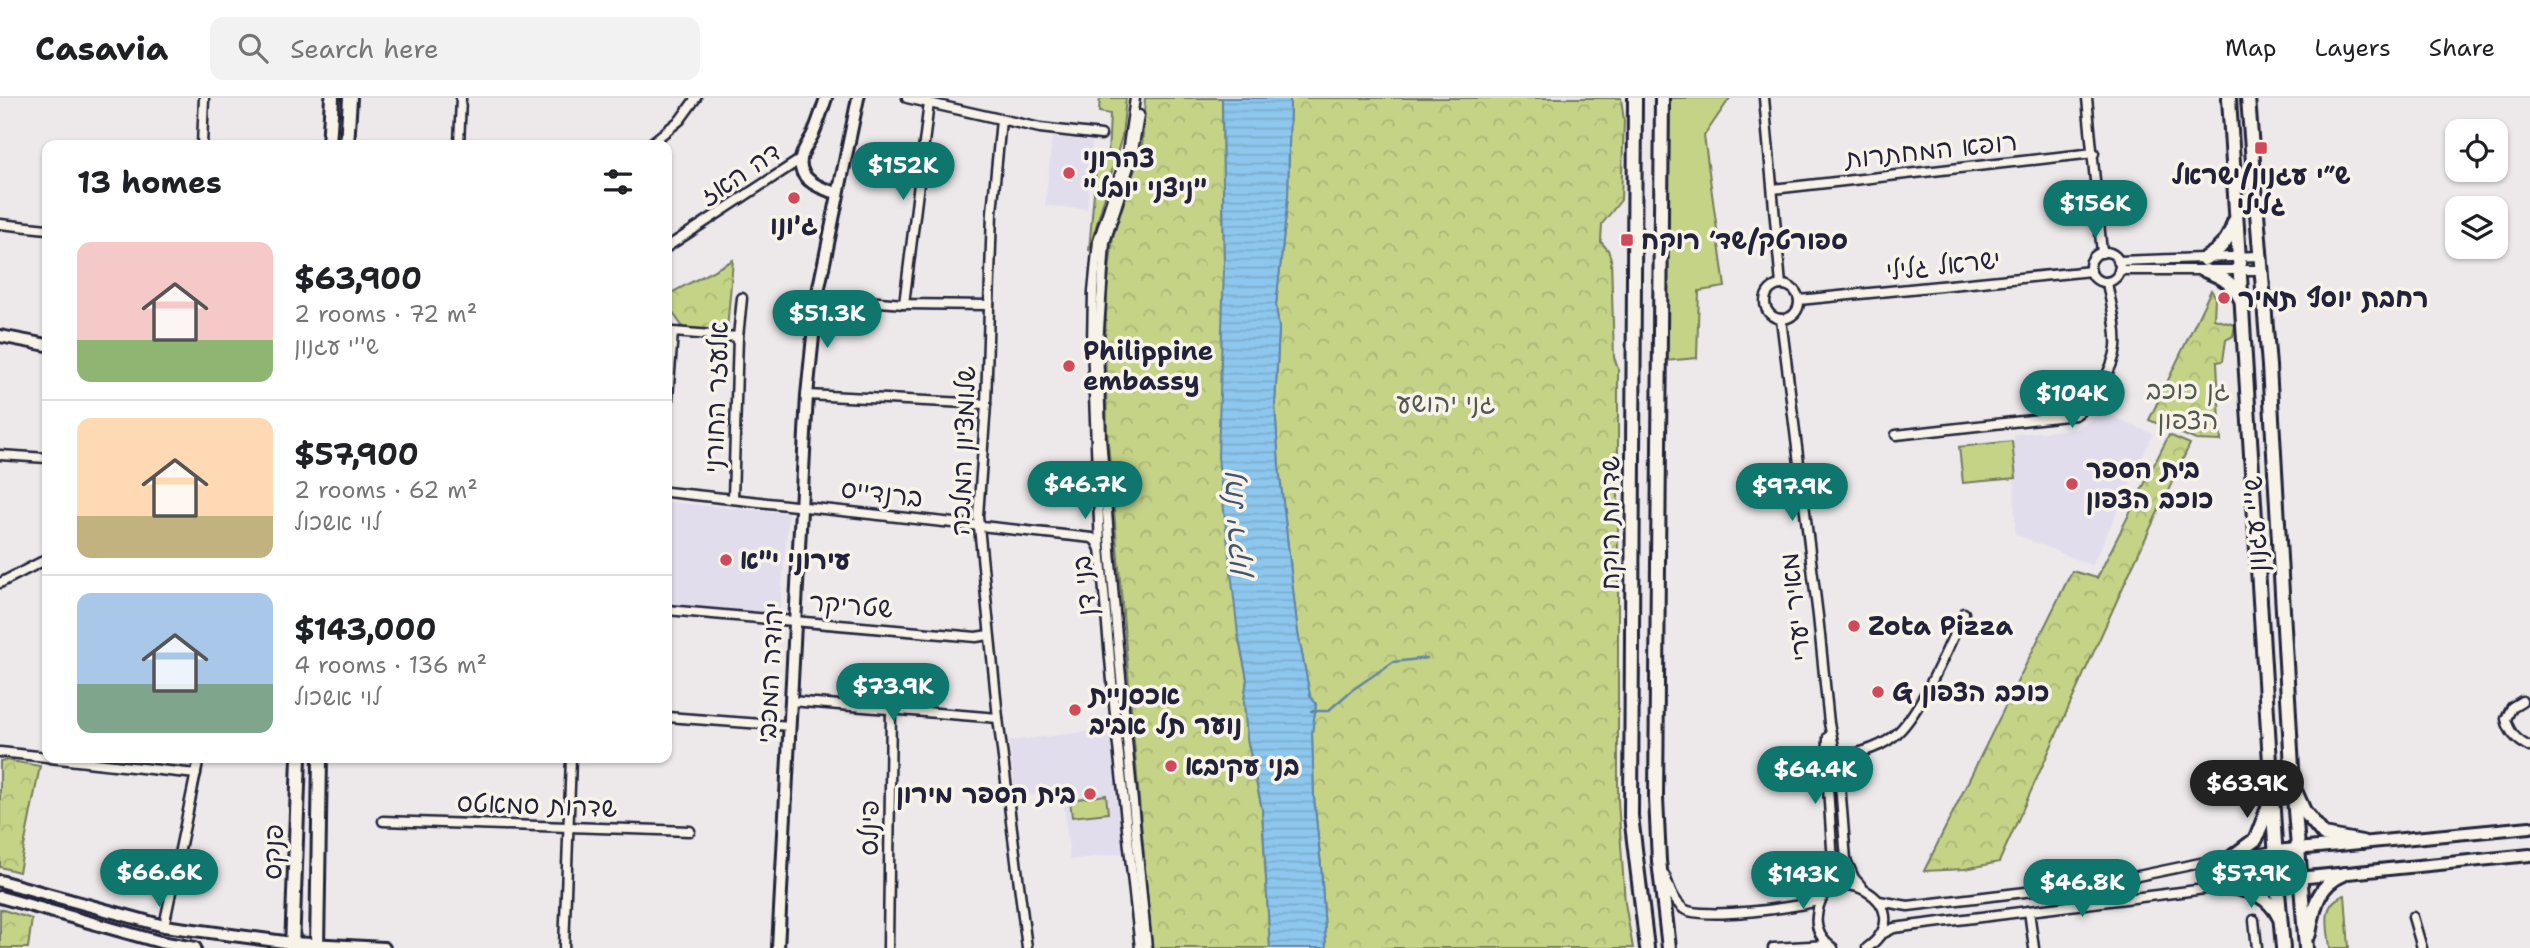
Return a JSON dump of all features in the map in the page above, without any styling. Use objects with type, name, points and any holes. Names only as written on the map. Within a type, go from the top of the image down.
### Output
[{"type":"main road","points":[[329,140],[332,98]]},
{"type":"main road","points":[[347,140],[350,98]]},
{"type":"main road","name":"שדרות רוקח","points":[[1635,98],[1631,816],[1647,948]]},
{"type":"main road","name":"שדרות רוקח","points":[[1662,98],[1657,785],[1659,860],[1670,948]]},
{"type":"main road","name":"ש''י עגנון","points":[[2229,98],[2277,880],[2284,948]]},
{"type":"main road","name":"ש''י עגנון","points":[[2249,98],[2293,785],[2307,948]]},
{"type":"main road","points":[[2236,215],[2225,243],[2205,265],[2234,286],[2243,303]]},
{"type":"main road","name":"פנקס","points":[[292,946],[299,763]]},
{"type":"main road","name":"פנקס","points":[[317,946],[320,763]]},
{"type":"main road","points":[[2293,785],[2304,811],[2324,835],[2362,842]]},
{"type":"main road","points":[[2232,857],[2256,839],[2266,818],[2273,791]]},
{"type":"main road","points":[[2307,948],[2318,895],[2329,882],[2344,874]]},
{"type":"main road","points":[[2229,887],[2256,893],[2278,913],[2281,923]]},
{"type":"street","points":[[202,140],[204,98]]},
{"type":"street","points":[[459,140],[461,98]]},
{"type":"street","points":[[655,140],[680,120],[696,98]]},
{"type":"street","points":[[826,98],[801,159],[805,176],[819,189],[837,193]]},
{"type":"street","name":"יהודה המכבי","points":[[778,948],[807,395],[817,297],[858,98]]},
{"type":"street","points":[[907,98],[1001,121],[1071,133],[1101,135]]},
{"type":"street","name":"בני דן","points":[[1138,98],[1132,157],[1107,234],[1100,292],[1098,344],[1101,437],[1125,736],[1146,948]]},
{"type":"street","name":"בני דן","points":[[1138,98],[1127,153],[1098,241],[1093,292],[1096,536],[1101,552],[1140,948]]},
{"type":"street","points":[[1764,98],[1781,285]]},
{"type":"street","points":[[2087,98],[2102,253]]},
{"type":"street","points":[[904,304],[929,103]]},
{"type":"street","name":"שלומציון המלכה","points":[[1001,121],[992,212],[986,404],[978,526],[998,718],[1027,948]]},
{"type":"street","name":"רופא המחתרות","points":[[1773,189],[2094,153]]},
{"type":"street","name":"דה האז","points":[[672,244],[801,159]]},
{"type":"street","points":[[0,224],[42,228]]},
{"type":"street","points":[[2102,253],[2111,254],[2119,265],[2115,279],[2107,282],[2096,279],[2091,271],[2092,262],[2102,253]]},
{"type":"street","points":[[2119,265],[2205,265],[2240,262],[2260,256]]},
{"type":"street","points":[[2205,265],[2240,262],[2261,270]]},
{"type":"street","name":"ישראל גלילי","points":[[1799,300],[2091,271]]},
{"type":"street","points":[[1896,435],[2075,415],[2083,411],[2092,401],[2116,346],[2107,282]]},
{"type":"street","points":[[1781,285],[1795,291],[1799,300],[1792,316],[1781,319],[1768,311],[1766,300],[1771,290],[1781,285]]},
{"type":"street","points":[[817,297],[904,304],[989,305]]},
{"type":"street","name":"אלעזר החורני","points":[[733,498],[738,337],[742,298]]},
{"type":"street","name":"מאיר יערי","points":[[1781,319],[1846,860],[1854,878],[1862,887]]},
{"type":"street","points":[[672,345],[673,332],[738,337]]},
{"type":"street","points":[[0,337],[42,344]]},
{"type":"street","points":[[807,395],[986,404]]},
{"type":"street","points":[[0,454],[42,458]]},
{"type":"street","name":"ברנדייס","points":[[672,492],[978,526],[1096,536]]},
{"type":"street","points":[[1096,536],[1105,530],[1108,518]]},
{"type":"street","points":[[0,583],[42,562]]},
{"type":"street","name":"שטריקר","points":[[672,610],[976,637],[989,635]]},
{"type":"street","points":[[1832,757],[1877,746],[1893,737],[1909,721],[1964,613]]},
{"type":"street","points":[[791,701],[998,718]]},
{"type":"street","points":[[2522,701],[2508,711],[2506,719],[2512,736],[2530,747]]},
{"type":"street","name":"פינלס","points":[[888,948],[891,708]]},
{"type":"street","points":[[672,717],[790,726]]},
{"type":"street","points":[[0,752],[42,757]]},
{"type":"street","name":"מאיר יערי","points":[[1831,946],[1817,928],[1818,908],[1825,896],[1833,863],[1830,811],[1832,757]]},
{"type":"street","points":[[95,763],[196,774]]},
{"type":"street","points":[[164,926],[198,763]]},
{"type":"street","points":[[564,948],[571,763]]},
{"type":"street","points":[[1830,811],[1842,810]]},
{"type":"street","name":"שדרות סמאטס","points":[[383,821],[690,831]]},
{"type":"street","points":[[1878,901],[1908,906],[2109,882],[2232,857],[2298,848],[2530,827]]},
{"type":"street","points":[[1867,948],[1880,935],[1894,928],[2277,880],[2530,855]]},
{"type":"street","points":[[1659,860],[1676,901],[1692,912],[1714,914],[1796,906],[1825,896],[1844,885],[1862,887],[1878,901],[1884,917],[1880,935]]},
{"type":"street","points":[[0,881],[164,926],[292,946],[384,948]]},
{"type":"street","points":[[0,897],[160,942],[195,948]]},
{"type":"street","points":[[2029,911],[2034,948]]},
{"type":"street","points":[[2413,917],[2422,948]]},
{"type":"street","points":[[2254,920],[2257,948]]},
{"type":"street","points":[[1773,948],[1831,946]]},
{"type":"shaded area","name":"צהרוני \"ניצני יובל\"","points":[[1052,137],[1092,141],[1087,209],[1045,206]]},
{"type":"shaded area","name":"בית הספר כוכב הצפון","points":[[2098,410],[2153,434],[2092,566],[2015,534],[2014,434],[2077,429],[2092,419]]},
{"type":"shaded area","name":"עירוני י\"א","points":[[672,502],[789,513],[779,616],[672,606]]},
{"type":"shaded area","name":"בית הספר מירון","points":[[1109,729],[1124,853],[1070,860],[1062,791],[1016,797],[1009,741]]},
{"type":"green space","points":[[1100,98],[1126,98],[1122,136],[1089,251],[1097,157],[1108,157],[1110,114],[1099,112]]},
{"type":"green space","points":[[1145,98],[1222,98],[1224,266],[1238,634],[1247,679],[1244,701],[1247,738],[1262,809],[1270,948],[1152,948],[1107,431],[1105,340],[1113,237],[1142,147]]},
{"type":"green space","name":"גני יהושע","points":[[1290,98],[1621,98],[1624,121],[1621,200],[1602,224],[1601,242],[1611,259],[1614,357],[1618,369],[1618,800],[1625,903],[1633,948],[1326,948],[1314,798],[1312,733],[1316,704],[1310,696],[1298,633],[1279,467],[1275,405],[1279,329],[1276,305],[1288,196]]},
{"type":"green space","points":[[1665,98],[1730,98],[1704,136],[1725,287],[1699,291],[1697,358],[1665,361]]},
{"type":"green space","points":[[733,260],[727,330],[684,329],[672,311],[672,292]]},
{"type":"green space","name":"גן כוכב הצפון","points":[[2211,290],[2215,296],[2214,319],[2235,325],[2233,336],[2226,340],[2223,361],[2217,362],[2221,441],[2196,440],[2149,420]]},
{"type":"green space","points":[[2169,435],[2190,444],[1999,862],[1965,869],[1924,871],[2072,571],[2097,578]]},
{"type":"green space","points":[[2012,441],[2016,478],[1963,483],[1959,447]]},
{"type":"green space","points":[[0,761],[40,766],[19,872],[0,867]]},
{"type":"green space","points":[[1106,795],[1108,813],[1072,817],[1070,800]]},
{"type":"green space","points":[[2345,895],[2349,948],[2330,948],[2327,917],[2332,904]]},
{"type":"green space","points":[[0,909],[32,919],[28,948],[0,948]]},
{"type":"water","name":"נחל ירקון","points":[[1222,98],[1290,98],[1288,196],[1276,305],[1279,329],[1275,405],[1279,467],[1298,633],[1310,695],[1316,704],[1312,733],[1314,798],[1326,948],[1270,948],[1262,809],[1247,738],[1244,701],[1247,679],[1238,634],[1218,457],[1224,266]]},
{"type":"waterway","points":[[1311,711],[1328,711],[1352,690],[1393,662],[1427,658]]},
{"type":"place","name":"ש״י עגנון/ישראל גלילי","points":[[2261,148]]},
{"type":"place","name":"צהרוני \"ניצני יובל\"","points":[[1069,173]]},
{"type":"place","name":"ג'ונו","points":[[794,198]]},
{"type":"place","name":"ספורטק/שד׳ רוקח","points":[[1627,240]]},
{"type":"place","name":"רחבת יוסף תמיר","points":[[2224,298]]},
{"type":"place","name":"Philippine embassy","points":[[1069,366]]},
{"type":"place","name":"בית הספר כוכב הצפון","points":[[2072,484]]},
{"type":"place","name":"עירוני י\"א","points":[[726,560]]},
{"type":"place","name":"Zota Pizza","points":[[1854,626]]},
{"type":"place","name":"G כוכב הצפון","points":[[1878,692]]},
{"type":"place","name":"אכסניית נוער תל אביב","points":[[1075,710]]},
{"type":"place","name":"בני עקיבא","points":[[1171,766]]},
{"type":"place","name":"בית הספר מירון","points":[[1090,794]]}]
